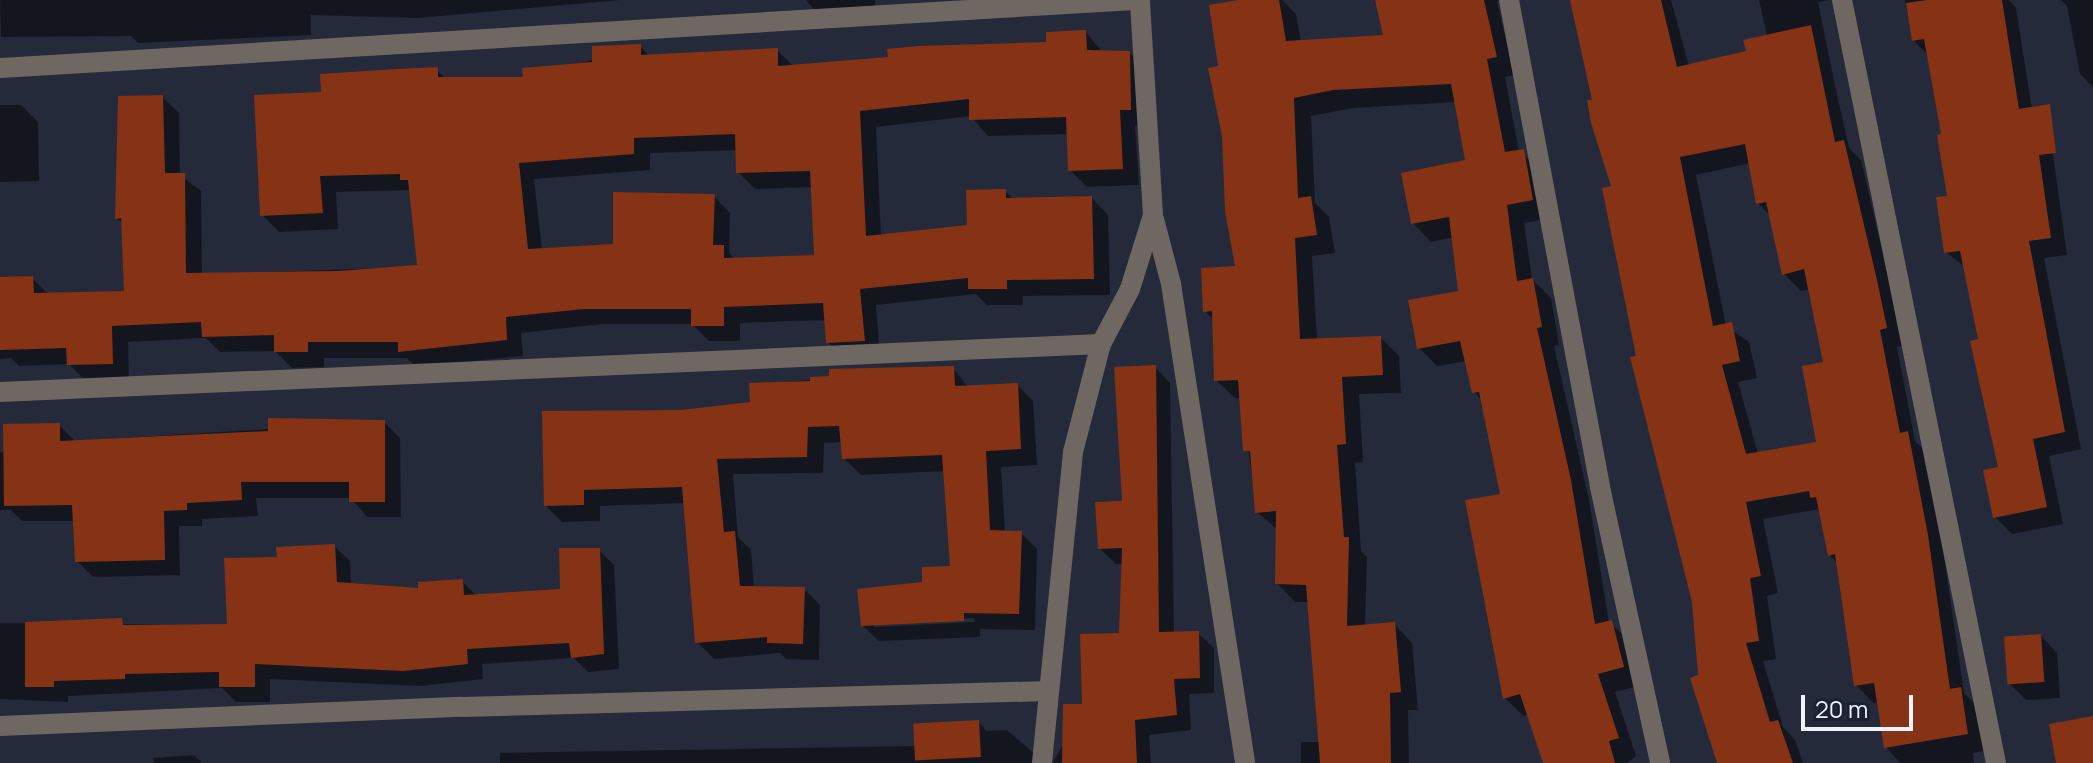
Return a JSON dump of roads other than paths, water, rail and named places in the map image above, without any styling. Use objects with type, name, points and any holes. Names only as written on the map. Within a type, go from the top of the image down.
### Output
[{"type":"street","points":[[0,68],[1138,0],[1153,215],[1171,284],[1245,763]]},
{"type":"street","points":[[1509,0],[1603,502],[1660,763]]},
{"type":"street","points":[[1842,0],[1996,763]]},
{"type":"street","points":[[1042,763],[1073,452],[1101,344],[1130,289],[1153,215]]},
{"type":"street","points":[[0,392],[1101,344]]},
{"type":"street","points":[[0,726],[461,707],[1048,691]]}]
